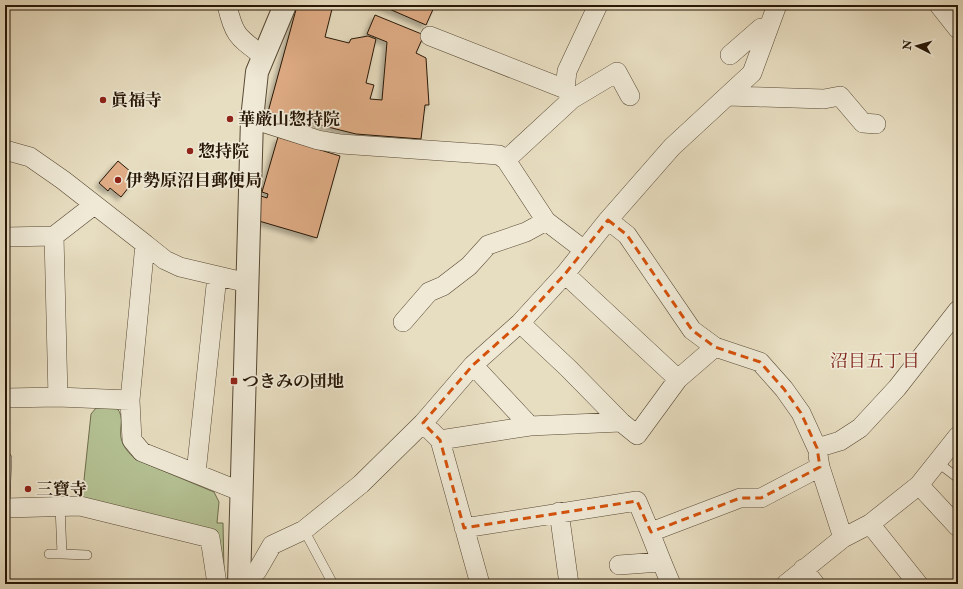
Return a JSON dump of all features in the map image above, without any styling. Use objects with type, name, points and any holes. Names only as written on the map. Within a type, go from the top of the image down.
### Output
[{"type":"street","points":[[227,5],[232,26],[240,38],[263,56]]},
{"type":"street","points":[[239,581],[252,119],[257,72],[286,5]]},
{"type":"street","points":[[569,94],[567,71],[598,5]]},
{"type":"street","points":[[239,581],[257,571],[272,545],[304,530],[360,484],[423,423],[474,365],[520,323],[565,274],[608,220],[672,147],[752,73],[777,5]]},
{"type":"street","points":[[939,5],[958,30]]},
{"type":"street","points":[[735,45],[761,28],[768,30]]},
{"type":"street","points":[[430,36],[569,94]]},
{"type":"street","points":[[506,160],[569,94],[617,72],[630,96]]},
{"type":"street","points":[[728,96],[824,99],[840,96],[863,124],[876,124]]},
{"type":"street","points":[[252,119],[318,140],[341,144],[499,155],[506,160],[546,221],[584,250]]},
{"type":"street","points":[[5,150],[30,157],[165,260],[180,267],[248,283]]},
{"type":"street","points":[[5,237],[54,236],[94,205]]},
{"type":"street","points":[[608,220],[627,235],[692,330],[715,347],[760,362],[784,389],[801,413],[817,448],[820,467],[843,538]]},
{"type":"street","points":[[403,322],[430,292],[443,286],[469,266],[488,246],[526,232],[546,221]]},
{"type":"street","points":[[54,236],[58,397]]},
{"type":"street","points":[[145,244],[130,400],[132,440],[142,452],[242,492]]},
{"type":"street","points":[[565,274],[678,379]]},
{"type":"street","points":[[196,473],[217,276]]},
{"type":"street","points":[[817,448],[840,441],[860,428],[898,388],[958,310]]},
{"type":"street","points":[[520,323],[568,368],[621,422],[637,435],[678,379],[715,347]]},
{"type":"street","points":[[474,365],[530,426]]},
{"type":"street","points":[[5,398],[58,397],[130,400]]},
{"type":"street","points":[[440,440],[530,426],[621,422]]},
{"type":"street","points":[[423,423],[440,440],[480,584]]},
{"type":"street","points":[[786,584],[843,538],[870,524],[919,485],[958,436]]},
{"type":"street","points":[[651,532],[670,519],[726,497],[761,498],[820,467]]},
{"type":"street","points":[[919,485],[958,526]]},
{"type":"street","points":[[464,528],[637,501],[651,532],[660,562],[671,584]]},
{"type":"street","points":[[5,507],[80,506],[210,538],[217,584]]},
{"type":"street","points":[[559,512],[570,584]]},
{"type":"street","points":[[870,524],[918,584]]},
{"type":"street","points":[[619,565],[660,562]]},
{"type":"street","points":[[803,569],[815,584]]},
{"type":"lane","points":[[5,507],[7,458]]},
{"type":"lane","points":[[937,462],[958,478]]},
{"type":"lane","points":[[60,506],[62,554]]},
{"type":"lane","points":[[304,530],[333,584]]},
{"type":"lane","points":[[49,554],[86,555]]},
{"type":"highlighted area","points":[[608,220],[627,235],[692,330],[715,347],[760,362],[784,389],[801,413],[817,448],[820,467],[761,498],[740,498],[651,532],[637,501],[464,528],[440,440],[423,423],[473,365],[520,323],[565,274]]},
{"type":"green space","points":[[96,408],[117,408],[121,415],[121,438],[123,444],[126,450],[135,459],[214,492],[219,502],[217,523],[223,523],[224,572],[213,531],[82,499],[91,414]]},
{"type":"building","points":[[309,5],[333,5],[325,37],[349,43],[351,39],[368,36],[376,39],[366,83],[374,85],[370,99],[382,100],[387,42],[367,34],[375,15],[424,35],[416,53],[426,58],[429,105],[425,105],[421,139],[356,134],[268,112],[297,6],[309,7]]},
{"type":"building","points":[[380,5],[435,5],[426,25]]},
{"type":"building","points":[[278,137],[340,156],[317,238],[259,221],[261,196],[267,198],[268,194],[262,192]]},
{"type":"building","name":"伊勢原沼目郵便局","points":[[118,161],[137,177],[121,197],[110,188],[108,191],[99,183]]},
{"type":"place","name":"眞福寺","points":[[103,100]]},
{"type":"place","name":"華厳山惣持院","points":[[230,119]]},
{"type":"place","name":"惣持院","points":[[190,151]]},
{"type":"place","name":"伊勢原沼目郵便局","points":[[118,180]]},
{"type":"place","name":"つきみの団地","points":[[234,381]]},
{"type":"place","name":"三寶寺","points":[[28,489]]},
{"type":"district","name":"沼目五丁目","points":[[875,361]]}]
